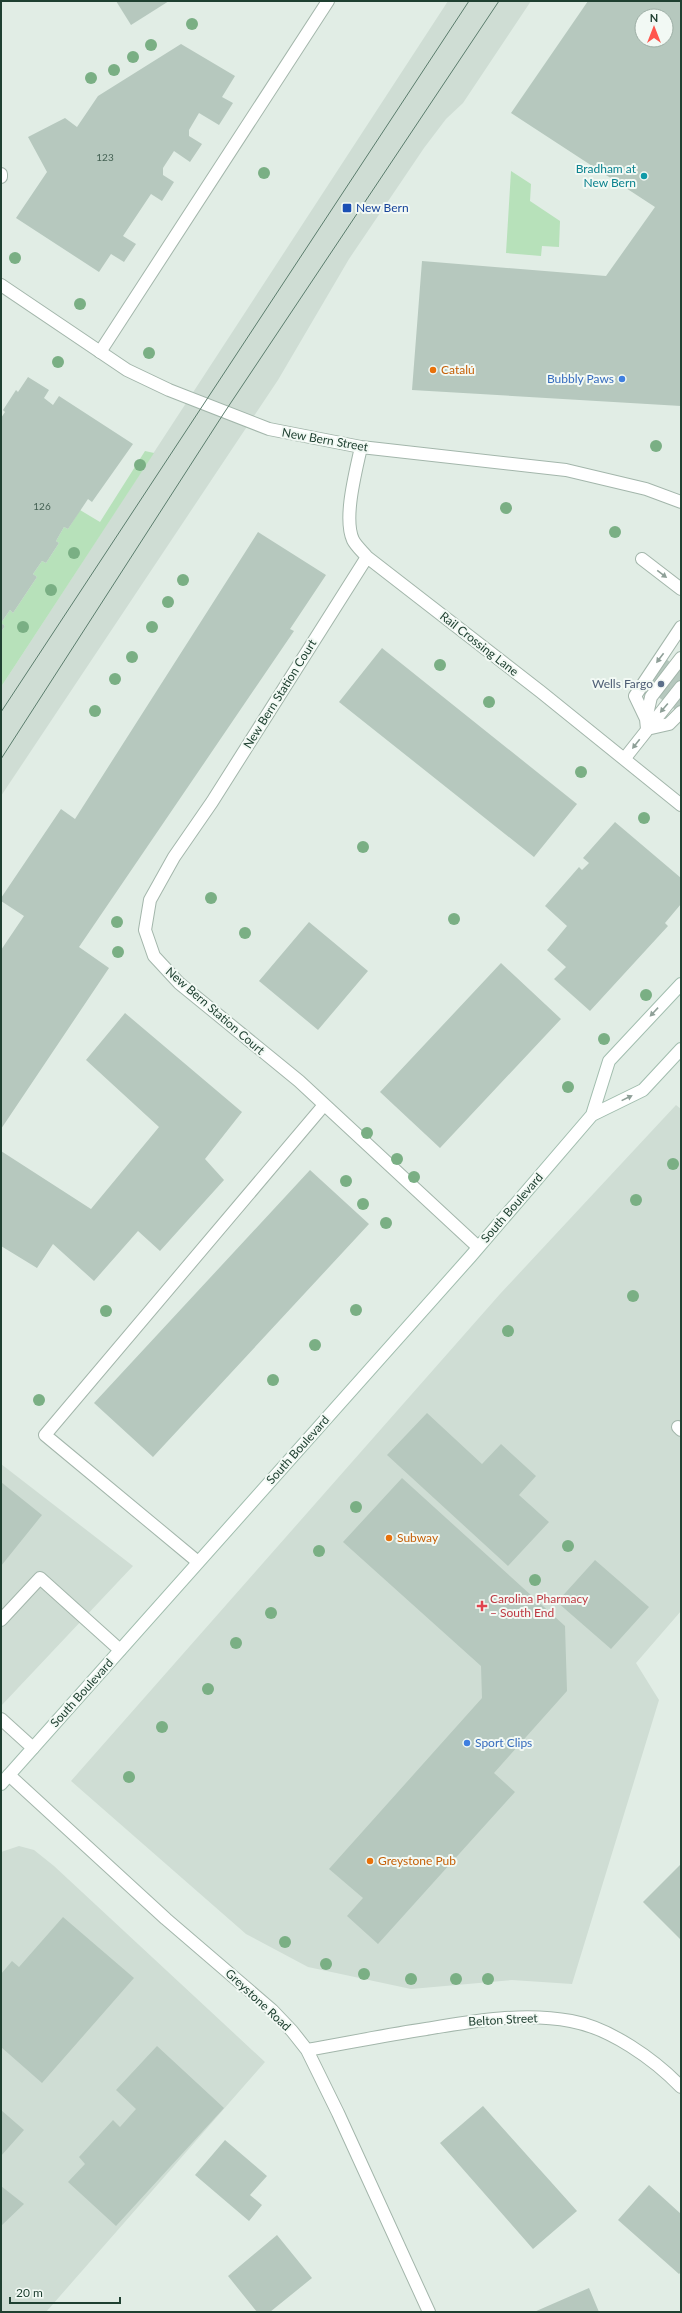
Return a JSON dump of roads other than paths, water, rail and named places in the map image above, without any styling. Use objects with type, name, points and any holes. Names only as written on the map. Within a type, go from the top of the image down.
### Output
[{"type":"street","points":[[100,352],[328,1]]},
{"type":"street","name":"New Bern Street","points":[[1,285],[127,370],[169,390],[224,413],[277,431],[361,447],[566,470],[646,489],[681,502]]},
{"type":"street","name":"Rail Crossing Lane","points":[[361,447],[352,488],[349,517],[353,540],[367,557],[624,758],[681,805]]},
{"type":"street","name":"New Bern Station Court","points":[[367,557],[212,802],[174,857],[150,900],[145,930],[154,956],[179,983],[299,1081],[478,1247]]},
{"type":"street","points":[[642,559],[681,589]]},
{"type":"street","points":[[646,724],[635,696],[681,627]]},
{"type":"street","points":[[646,724],[651,697],[681,658]]},
{"type":"street","points":[[624,758],[646,724],[681,687]]},
{"type":"street","points":[[646,724],[668,724],[681,712]]},
{"type":"street","name":"South Boulevard","points":[[592,1115],[609,1061],[681,984]]},
{"type":"street","name":"South Boulevard","points":[[1,1784],[478,1247],[592,1115],[643,1090],[681,1050]]},
{"type":"street","points":[[198,1562],[45,1435],[324,1105]]},
{"type":"street","points":[[1,1620],[40,1578],[120,1650]]},
{"type":"street","points":[[1,1719],[33,1748]]},
{"type":"street","name":"Greystone Road","points":[[9,1775],[166,1919],[272,2010],[307,2050],[429,2312]]},
{"type":"street","name":"Belton Street","points":[[307,2050],[482,2019],[541,2018],[571,2021],[595,2028],[640,2052],[681,2087]]},
{"type":"tram line","points":[[1,712],[469,1]]},
{"type":"tram line","points":[[1,759],[224,413],[499,1]]},
{"type":"place","name":"Bradham at New Bern","points":[[644,176]]},
{"type":"place","name":"New Bern","points":[[347,208]]},
{"type":"place","name":"Catalú","points":[[433,370]]},
{"type":"place","name":"Bubbly Paws","points":[[622,379]]},
{"type":"place","name":"Wells Fargo","points":[[661,684]]},
{"type":"place","name":"Subway","points":[[389,1538]]},
{"type":"place","name":"Carolina Pharmacy – South End","points":[[482,1606]]},
{"type":"place","name":"Sport Clips","points":[[467,1743]]},
{"type":"place","name":"Greystone Pub","points":[[370,1861]]}]
